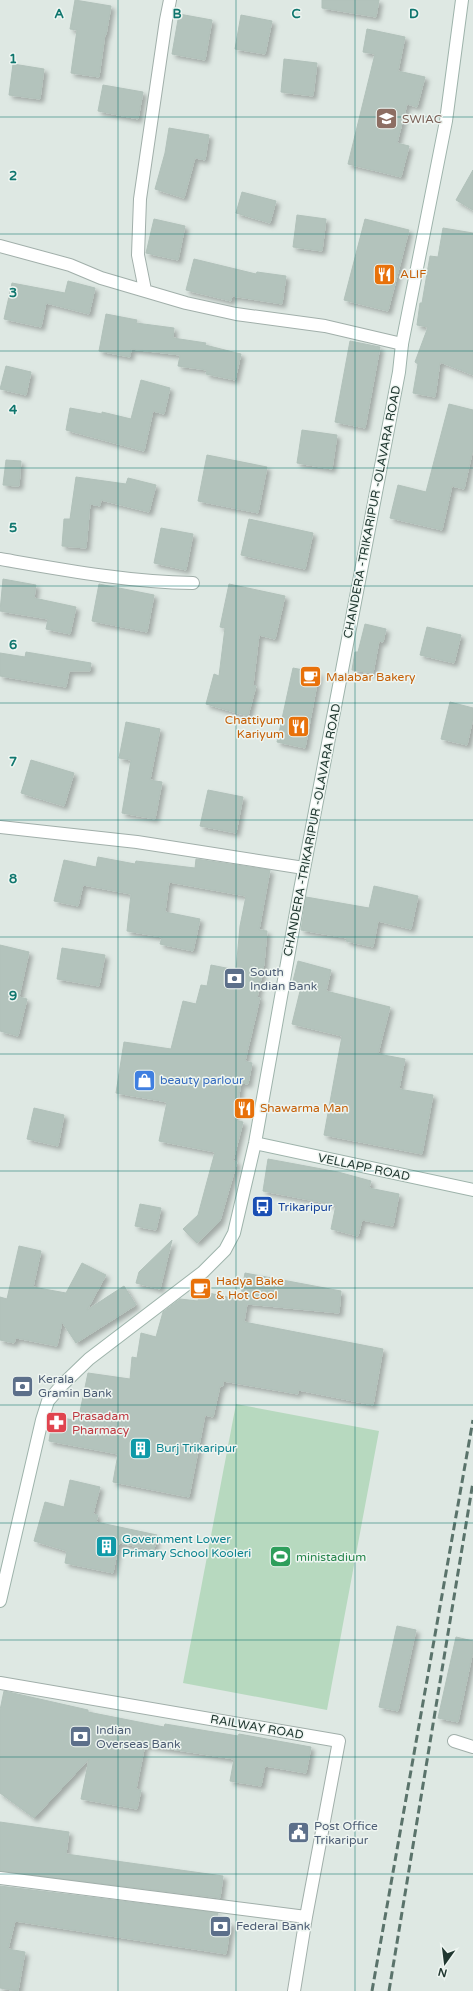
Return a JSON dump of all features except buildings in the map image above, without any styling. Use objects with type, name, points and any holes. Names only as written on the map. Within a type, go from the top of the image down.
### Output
[{"type":"street","points":[[145,290],[138,255],[140,199],[170,0]]},
{"type":"street","name":"CHANDERA -TRIKARIPUR -OLAVARA ROAD","points":[[0,1601],[42,1420],[48,1401],[62,1384],[89,1359],[203,1272],[225,1250],[234,1233],[255,1143],[304,868],[399,372],[402,344],[446,120],[462,0]]},
{"type":"street","points":[[0,246],[70,265],[101,278],[186,303],[229,313],[325,326],[402,344]]},
{"type":"street","points":[[0,559],[120,578],[193,583]]},
{"type":"street","points":[[0,827],[138,842],[304,868]]},
{"type":"street","name":"VELLAPP ROAD","points":[[255,1143],[473,1190]]},
{"type":"street","name":"RAILWAY ROAD","points":[[0,1683],[339,1741],[306,1917]]},
{"type":"street","points":[[454,1741],[473,1746]]},
{"type":"street","points":[[0,1878],[306,1917],[294,1991]]},
{"type":"green space","name":"ministadium","points":[[236,1404],[379,1431],[327,1710],[183,1683]]},
{"type":"railway","points":[[372,1991],[473,1420]]},
{"type":"railway","points":[[389,1991],[473,1482]]},
{"type":"place","name":"SWIAC","points":[[386,119]]},
{"type":"place","name":"ALIF","points":[[384,274]]},
{"type":"place","name":"Malabar Bakery","points":[[310,677]]},
{"type":"place","name":"Chattiyum Kariyum","points":[[299,727]]},
{"type":"place","name":"South Indian Bank","points":[[235,979]]},
{"type":"place","name":"beauty parlour","points":[[145,1080]]},
{"type":"place","name":"Shawarma Man","points":[[245,1108]]},
{"type":"place","name":"Trikaripur","points":[[262,1207]]},
{"type":"place","name":"Hadya Bake & Hot Cool","points":[[201,1288]]},
{"type":"place","name":"Kerala Gramin Bank","points":[[23,1386]]},
{"type":"place","name":"Prasadam Pharmacy","points":[[56,1423]]},
{"type":"place","name":"Burj Trikaripur","points":[[141,1448]]},
{"type":"place","name":"Government Lower Primary School Kooleri","points":[[107,1546]]},
{"type":"place","name":"ministadium","points":[[281,1557]]},
{"type":"place","name":"Indian Overseas Bank","points":[[80,1737]]},
{"type":"place","name":"Post Office Trikaripur","points":[[299,1833]]},
{"type":"place","name":"Federal Bank","points":[[220,1926]]}]
